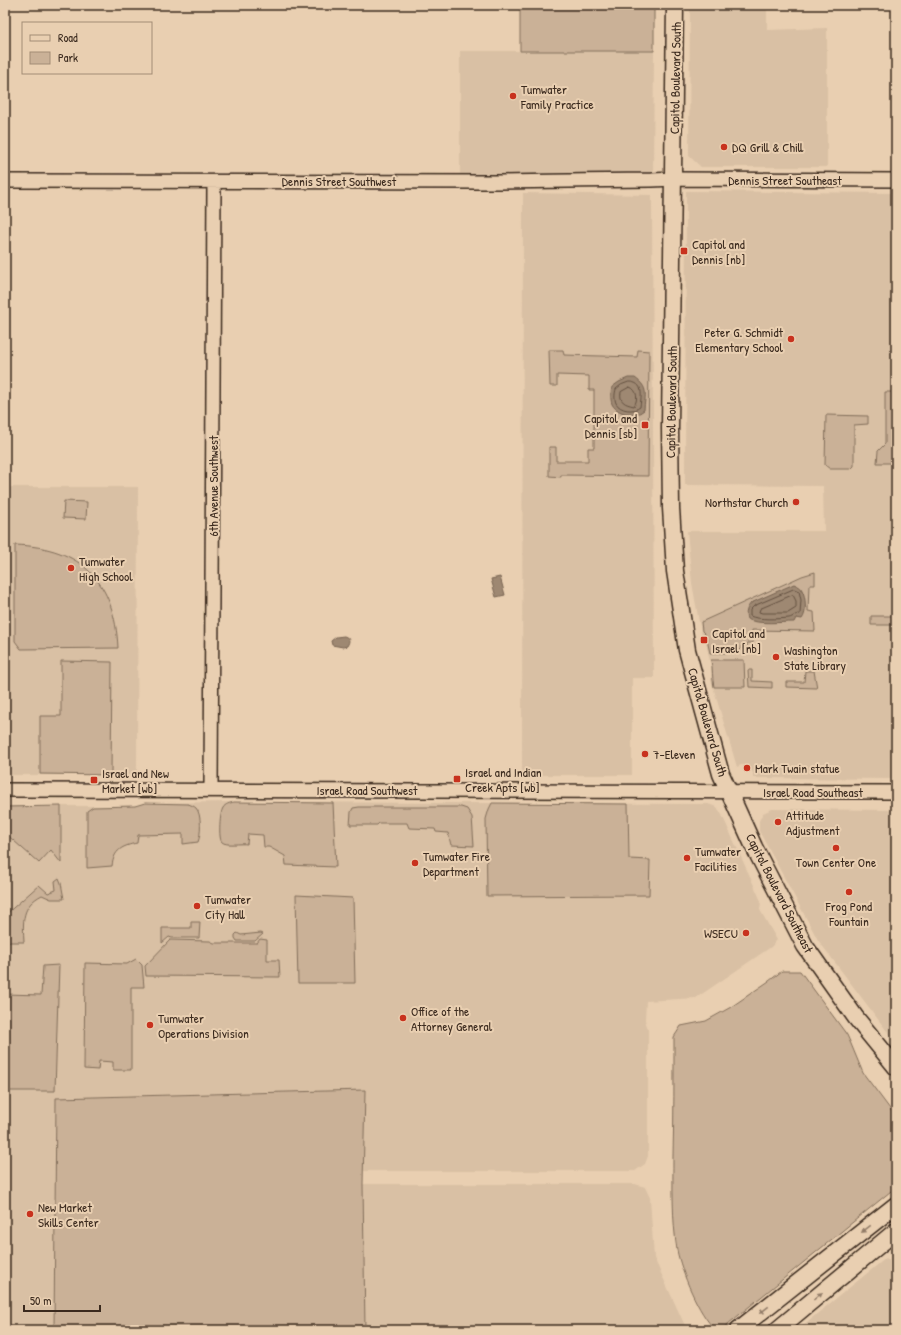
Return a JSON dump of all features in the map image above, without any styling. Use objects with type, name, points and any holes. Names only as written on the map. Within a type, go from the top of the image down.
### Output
[{"type":"main road","name":"Capitol Boulevard South","points":[[676,5],[670,428],[671,508],[675,571],[686,650],[721,774],[729,791]]},
{"type":"main road","name":"Capitol Boulevard Southeast","points":[[729,791],[754,847],[805,946],[856,1018],[896,1067]]},
{"type":"main road","points":[[738,1330],[896,1205]]},
{"type":"main road","points":[[777,1330],[896,1231]]},
{"type":"street","name":"Dennis Street Southeast","points":[[674,179],[896,180]]},
{"type":"street","name":"Dennis Street Southwest","points":[[5,181],[536,182],[674,179]]},
{"type":"street","name":"6th Avenue Southwest","points":[[211,790],[214,182]]},
{"type":"street","name":"Israel Road Southwest","points":[[5,790],[729,791]]},
{"type":"street","name":"Israel Road Southeast","points":[[729,791],[896,792]]},
{"type":"shaded area","points":[[690,5],[767,5],[767,30],[827,28],[827,167],[701,167],[689,156]]},
{"type":"shaded area","points":[[460,51],[654,51],[653,178],[460,177]]},
{"type":"shaded area","points":[[686,191],[896,193],[896,779],[753,778],[753,773],[750,767],[741,765],[737,767],[711,680],[711,667],[705,637],[701,633],[692,583],[687,531],[824,531],[823,486],[685,485]]},
{"type":"shaded area","points":[[523,193],[652,195],[654,678],[632,678],[632,775],[522,775]]},
{"type":"shaded area","name":"Tumwater High School","points":[[5,487],[138,487],[137,775],[5,775]]},
{"type":"shaded area","points":[[145,803],[708,804],[717,807],[722,815],[761,901],[760,910],[777,940],[771,947],[696,998],[646,1001],[645,1020],[648,1029],[648,1156],[645,1164],[635,1171],[363,1171],[364,1090],[56,1098],[54,1330],[5,1330],[5,806],[135,806]]},
{"type":"shaded area","points":[[772,809],[896,810],[896,1043],[818,940],[759,831],[759,821],[763,813]]},
{"type":"shaded area","points":[[363,1184],[635,1184],[645,1187],[650,1198],[654,1258],[687,1330],[365,1330]]},
{"type":"shaded area","points":[[886,1258],[896,1266],[896,1330],[797,1330]]},
{"type":"green space","points":[[520,5],[654,5],[654,51],[520,51]]},
{"type":"green space","points":[[549,350],[563,350],[564,355],[637,357],[638,350],[649,351],[648,476],[549,476],[549,447],[556,447],[556,461],[588,461],[588,448],[594,448],[594,390],[589,390],[589,376],[557,375],[557,386],[550,386]]},
{"type":"green space","points":[[885,392],[896,392],[896,457],[890,463],[877,463],[878,451],[885,444]]},
{"type":"green space","points":[[826,415],[868,416],[868,424],[854,425],[854,466],[851,469],[830,469],[825,465]]},
{"type":"green space","points":[[64,501],[87,502],[86,519],[63,518]]},
{"type":"green space","points":[[15,545],[39,547],[59,553],[76,561],[90,572],[102,587],[110,604],[118,648],[21,649],[15,641]]},
{"type":"green space","points":[[815,572],[815,585],[809,585],[808,611],[814,612],[815,631],[752,630],[753,643],[747,643],[747,647],[741,646],[740,653],[710,653],[706,635],[702,631],[701,622],[802,576]]},
{"type":"green space","points":[[871,616],[896,616],[896,625],[871,625]]},
{"type":"green space","points":[[711,660],[744,660],[745,687],[714,687]]},
{"type":"green space","points":[[61,661],[112,662],[111,775],[40,774],[40,716],[61,716]]},
{"type":"green space","points":[[748,670],[752,670],[752,681],[772,682],[772,688],[749,687]]},
{"type":"green space","points":[[805,671],[814,671],[817,688],[786,687],[786,682],[804,682]]},
{"type":"green space","points":[[234,802],[333,803],[336,867],[286,865],[285,856],[269,847],[264,847],[263,835],[248,834],[247,844],[230,844],[222,842],[220,820],[222,810],[228,804]]},
{"type":"green space","points":[[145,803],[188,804],[195,807],[198,811],[200,820],[198,842],[183,844],[183,834],[138,835],[137,843],[123,847],[117,852],[112,866],[87,868],[87,811],[93,807],[135,806]]},
{"type":"green space","points":[[492,803],[628,804],[629,859],[650,860],[649,895],[487,896],[486,819]]},
{"type":"green space","points":[[61,806],[61,863],[51,850],[39,863],[5,833],[5,807]]},
{"type":"green space","points":[[461,807],[467,809],[472,817],[474,846],[451,845],[448,833],[436,832],[435,829],[409,828],[407,823],[350,825],[351,812],[353,808]]},
{"type":"green space","points":[[59,878],[64,899],[51,899],[42,895],[35,899],[30,904],[25,915],[23,927],[24,942],[5,942],[5,915],[39,885],[48,893],[56,890],[55,881]]},
{"type":"green space","points":[[296,895],[353,898],[355,983],[298,983]]},
{"type":"green space","points":[[191,922],[200,922],[199,938],[169,937],[162,943],[162,928],[191,928]]},
{"type":"green space","points":[[237,933],[241,935],[263,934],[255,941],[237,941],[235,935]]},
{"type":"green space","points":[[260,939],[267,940],[267,960],[279,960],[280,977],[146,976],[145,966],[170,940],[210,941],[214,943],[257,943]]},
{"type":"green space","points":[[136,959],[142,965],[144,987],[131,987],[131,1070],[113,1070],[113,1062],[99,1061],[98,1070],[84,1069],[85,963],[127,964]]},
{"type":"green space","points":[[59,965],[55,1091],[5,1091],[5,994],[41,995],[43,966]]},
{"type":"green space","points":[[782,971],[800,971],[847,1035],[863,1073],[896,1117],[896,1187],[723,1328],[715,1329],[703,1314],[697,1303],[682,1269],[677,1250],[674,1227],[673,1191],[674,1037],[681,1026],[706,1021],[731,1007]]},
{"type":"green space","points":[[365,1090],[363,1184],[365,1330],[54,1330],[56,1098]]},
{"type":"water","points":[[628,378],[635,378],[644,388],[644,410],[638,414],[622,412],[616,409],[611,402],[612,387]]},
{"type":"water","points":[[500,577],[505,595],[496,597],[491,579]]},
{"type":"water","points":[[794,584],[801,588],[804,597],[805,609],[802,619],[796,618],[794,622],[770,623],[747,619],[747,610],[751,603]]},
{"type":"water","points":[[344,636],[349,640],[347,646],[343,647],[332,645],[331,641],[336,637]]},
{"type":"place","name":"Tumwater Family Practice","points":[[513,96]]},
{"type":"place","name":"DQ Grill & Chill","points":[[724,147]]},
{"type":"place","name":"Capitol and Dennis [nb]","points":[[684,251]]},
{"type":"place","name":"Peter G. Schmidt Elementary School","points":[[791,339]]},
{"type":"place","name":"Capitol and Dennis [sb]","points":[[645,425]]},
{"type":"place","name":"Northstar Church","points":[[796,502]]},
{"type":"place","name":"Tumwater High School","points":[[71,568]]},
{"type":"place","name":"Capitol and Israel [nb]","points":[[704,640]]},
{"type":"place","name":"Washington State Library","points":[[776,657]]},
{"type":"place","name":"7-Eleven","points":[[645,754]]},
{"type":"place","name":"Mark Twain statue","points":[[747,768]]},
{"type":"place","name":"Israel and Indian Creek Apts [wb]","points":[[457,779]]},
{"type":"place","name":"Israel and New Market [wb]","points":[[94,780]]},
{"type":"place","name":"Attitude Adjustment","points":[[778,822]]},
{"type":"place","name":"Town Center One","points":[[836,848]]},
{"type":"place","name":"Tumwater Facilities","points":[[687,858]]},
{"type":"place","name":"Tumwater Fire Department","points":[[415,863]]},
{"type":"place","name":"Frog Pond Fountain","points":[[849,892]]},
{"type":"place","name":"Tumwater City Hall","points":[[197,906]]},
{"type":"place","name":"WSECU","points":[[746,933]]},
{"type":"place","name":"Office of the Attorney General","points":[[403,1018]]},
{"type":"place","name":"Tumwater Operations Division","points":[[150,1025]]},
{"type":"place","name":"New Market Skills Center","points":[[30,1214]]}]
